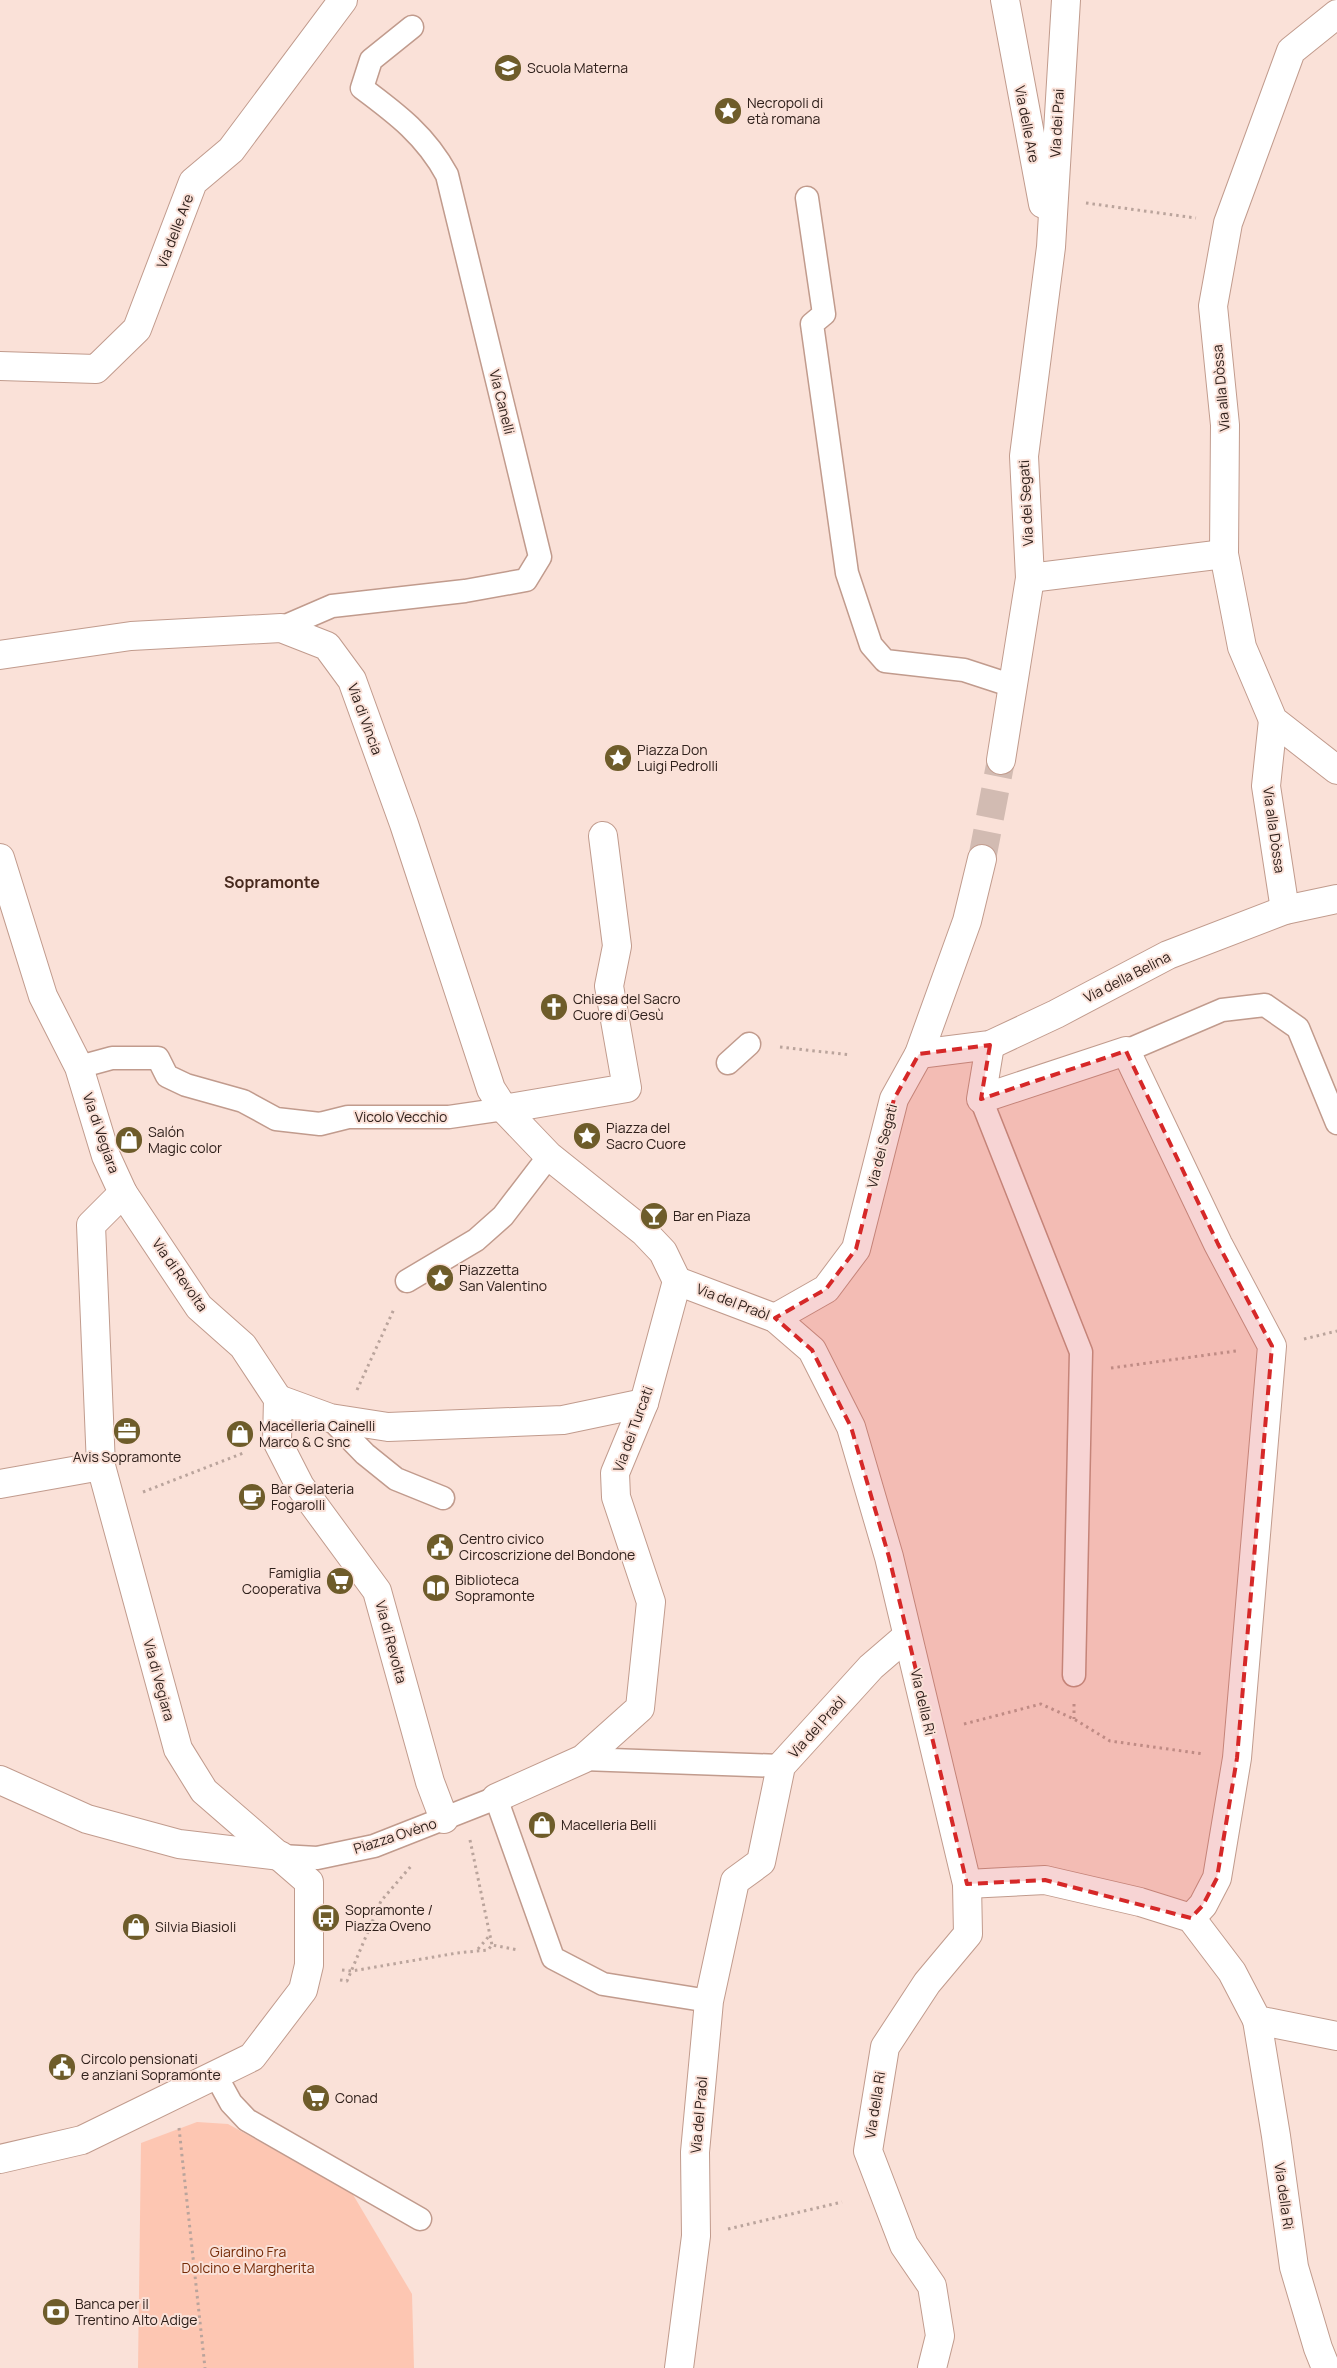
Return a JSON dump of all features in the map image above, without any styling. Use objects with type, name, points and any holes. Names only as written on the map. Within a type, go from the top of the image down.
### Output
[{"type":"street","name":"Via delle Are","points":[[0,366],[96,369],[137,329],[193,182],[231,150],[342,0]]},
{"type":"street","name":"Via delle Are","points":[[1005,0],[1051,247]]},
{"type":"street","name":"Via dei Prai","points":[[1051,247],[1066,0]]},
{"type":"street","name":"Via alla Dòssa","points":[[1337,14],[1291,51],[1228,223],[1213,306],[1226,425],[1224,554],[1242,647],[1273,720],[1337,770]]},
{"type":"street","name":"Via dei Segati","points":[[1001,760],[1030,578],[1024,456],[1051,247]]},
{"type":"street","points":[[1030,578],[1224,554]]},
{"type":"street","name":"Via di Vincia","points":[[0,655],[131,636],[281,628],[327,646],[352,680],[404,824],[491,1089],[504,1109]]},
{"type":"street","name":"Via alla Dòssa","points":[[1273,720],[1266,786],[1285,910]]},
{"type":"street","points":[[504,1109],[626,1088],[609,986],[618,946],[603,836]]},
{"type":"street","name":"Via di Vegiara","points":[[0,858],[5,888],[43,996],[79,1067],[106,1156],[123,1193],[91,1225],[101,1466],[178,1750],[204,1791],[281,1856]]},
{"type":"street","name":"Via dei Segati","points":[[775,1318],[826,1289],[856,1249],[894,1099],[919,1054],[967,921],[982,859]]},
{"type":"street","name":"Via della Belina","points":[[919,1054],[990,1045],[1056,1014],[1168,955],[1285,910],[1337,899]]},
{"type":"street","points":[[967,1884],[1045,1880],[1140,1902],[1191,1918],[1203,1905],[1217,1878],[1237,1758],[1272,1346],[1218,1244],[1126,1051],[981,1099],[990,1045]]},
{"type":"street","points":[[504,1109],[549,1156],[644,1232],[663,1252],[677,1281]]},
{"type":"street","name":"Via di Revolta","points":[[123,1193],[199,1307],[243,1346],[278,1399],[278,1441],[300,1486],[377,1590],[430,1782],[454,1815]]},
{"type":"street","name":"Via del Praòl","points":[[677,1281],[775,1318],[812,1350],[851,1427],[889,1557],[907,1636],[871,1667],[780,1766],[761,1862],[736,1881],[733,1888],[709,2001],[695,2152],[696,2236],[679,2368]]},
{"type":"street","name":"Via dei Turcati","points":[[496,1798],[583,1759],[640,1708],[651,1602],[616,1497],[616,1473],[644,1403],[677,1281]]},
{"type":"street","points":[[278,1399],[337,1419],[388,1428],[563,1420],[644,1403]]},
{"type":"street","points":[[0,1484],[101,1466]]},
{"type":"street","name":"Via della Ri","points":[[907,1636],[967,1884],[968,1934],[927,1983],[885,2047],[868,2150],[904,2245],[932,2286],[940,2336],[932,2368]]},
{"type":"street","points":[[0,1780],[87,1819],[179,1844],[281,1856],[309,1882],[309,1965],[303,1990],[252,2057],[82,2140],[0,2159]]},
{"type":"street","name":"Via della Ri","points":[[1191,1918],[1232,1972],[1257,2020],[1294,2268],[1318,2348],[1326,2368]]},
{"type":"street","points":[[1257,2020],[1337,2036]]},
{"type":"lane","name":"Via Canelli","points":[[281,628],[332,606],[464,591],[526,580],[540,557],[447,175],[434,152],[407,122],[362,88],[371,60],[412,27]]},
{"type":"lane","points":[[808,198],[824,314],[812,324],[847,573],[871,644],[885,661],[964,670],[1013,686]]},
{"type":"lane","points":[[1126,1051],[1222,1010],[1265,1005],[1298,1028],[1337,1123]]},
{"type":"lane","points":[[728,1063],[749,1044]]},
{"type":"lane","name":"Vicolo Vecchio","points":[[79,1067],[112,1058],[158,1058],[167,1076],[186,1086],[243,1101],[276,1119],[320,1124],[348,1117],[449,1117],[504,1109]]},
{"type":"lane","points":[[981,1099],[1081,1352],[1074,1675]]},
{"type":"lane","points":[[407,1281],[476,1240],[503,1216],[549,1156]]},
{"type":"lane","points":[[337,1419],[365,1454],[396,1479],[442,1498]]},
{"type":"lane","name":"Via dei Turcati","points":[[583,1759],[780,1766]]},
{"type":"lane","points":[[496,1798],[553,1958],[603,1984],[709,2001]]},
{"type":"lane","name":"Piazza Ovèno","points":[[281,1856],[317,1858],[374,1846],[496,1798]]},
{"type":"lane","points":[[206,2079],[248,2120],[420,2219]]},
{"type":"path","points":[[1053,198],[1228,223]]},
{"type":"path","points":[[749,1044],[851,1055]]},
{"type":"path","points":[[337,1419],[407,1281]]},
{"type":"path","points":[[1081,1372],[1272,1346]]},
{"type":"path","points":[[111,1505],[278,1441]]},
{"type":"path","points":[[931,1733],[1041,1704],[1074,1719],[1110,1741],[1237,1758]]},
{"type":"path","points":[[309,1965],[352,1971],[478,1950],[488,1950],[492,1945],[490,1934],[454,1815]]},
{"type":"path","points":[[347,1981],[381,1901],[413,1864]]},
{"type":"path","points":[[478,1950],[490,1934]]},
{"type":"path","points":[[492,1945],[553,1958]]},
{"type":"path","points":[[179,2123],[205,2368]]},
{"type":"path","points":[[696,2236],[842,2202]]},
{"type":"highlighted area","points":[[990,1045],[981,1099],[1126,1051],[1218,1244],[1272,1346],[1237,1758],[1217,1878],[1203,1905],[1191,1918],[1045,1880],[967,1884],[889,1557],[851,1427],[812,1350],[775,1318],[826,1289],[856,1249],[894,1099],[919,1054]]},
{"type":"green space","name":"Giardino Fra Dolcino e Margherita","points":[[197,2122],[228,2124],[352,2193],[412,2294],[414,2368],[138,2368],[141,2143]]},
{"type":"tunnel","points":[[982,859],[1001,760]]},
{"type":"place","name":"Scuola Materna","points":[[508,68]]},
{"type":"place","name":"Necropoli di età romana","points":[[728,111]]},
{"type":"place","name":"Piazza Don Luigi Pedrolli","points":[[618,758]]},
{"type":"place","name":"Chiesa del Sacro Cuore di Gesù","points":[[554,1007]]},
{"type":"place","name":"Piazza del Sacro Cuore","points":[[587,1136]]},
{"type":"place","name":"Salón Magic color","points":[[129,1140]]},
{"type":"place","name":"Bar en Piaza","points":[[654,1216]]},
{"type":"place","name":"Piazzetta San Valentino","points":[[440,1278]]},
{"type":"place","name":"Avis Sopramonte","points":[[127,1431]]},
{"type":"place","name":"Macelleria Cainelli Marco & C snc","points":[[240,1434]]},
{"type":"place","name":"Bar Gelateria Fogarolli","points":[[252,1497]]},
{"type":"place","name":"Centro civico Circoscrizione del Bondone","points":[[440,1547]]},
{"type":"place","name":"Famiglia Cooperativa","points":[[340,1581]]},
{"type":"place","name":"Biblioteca Sopramonte","points":[[436,1588]]},
{"type":"place","name":"Macelleria Belli","points":[[542,1825]]},
{"type":"place","name":"Sopramonte / Piazza Oveno","points":[[326,1918]]},
{"type":"place","name":"Silvia Biasioli","points":[[136,1927]]},
{"type":"place","name":"Circolo pensionati e anziani Sopramonte","points":[[62,2067]]},
{"type":"place","name":"Conad","points":[[316,2098]]},
{"type":"place","name":"Banca per il Trentino Alto Adige","points":[[56,2312]]},
{"type":"district","name":"Sopramonte","points":[[272,882]]}]
